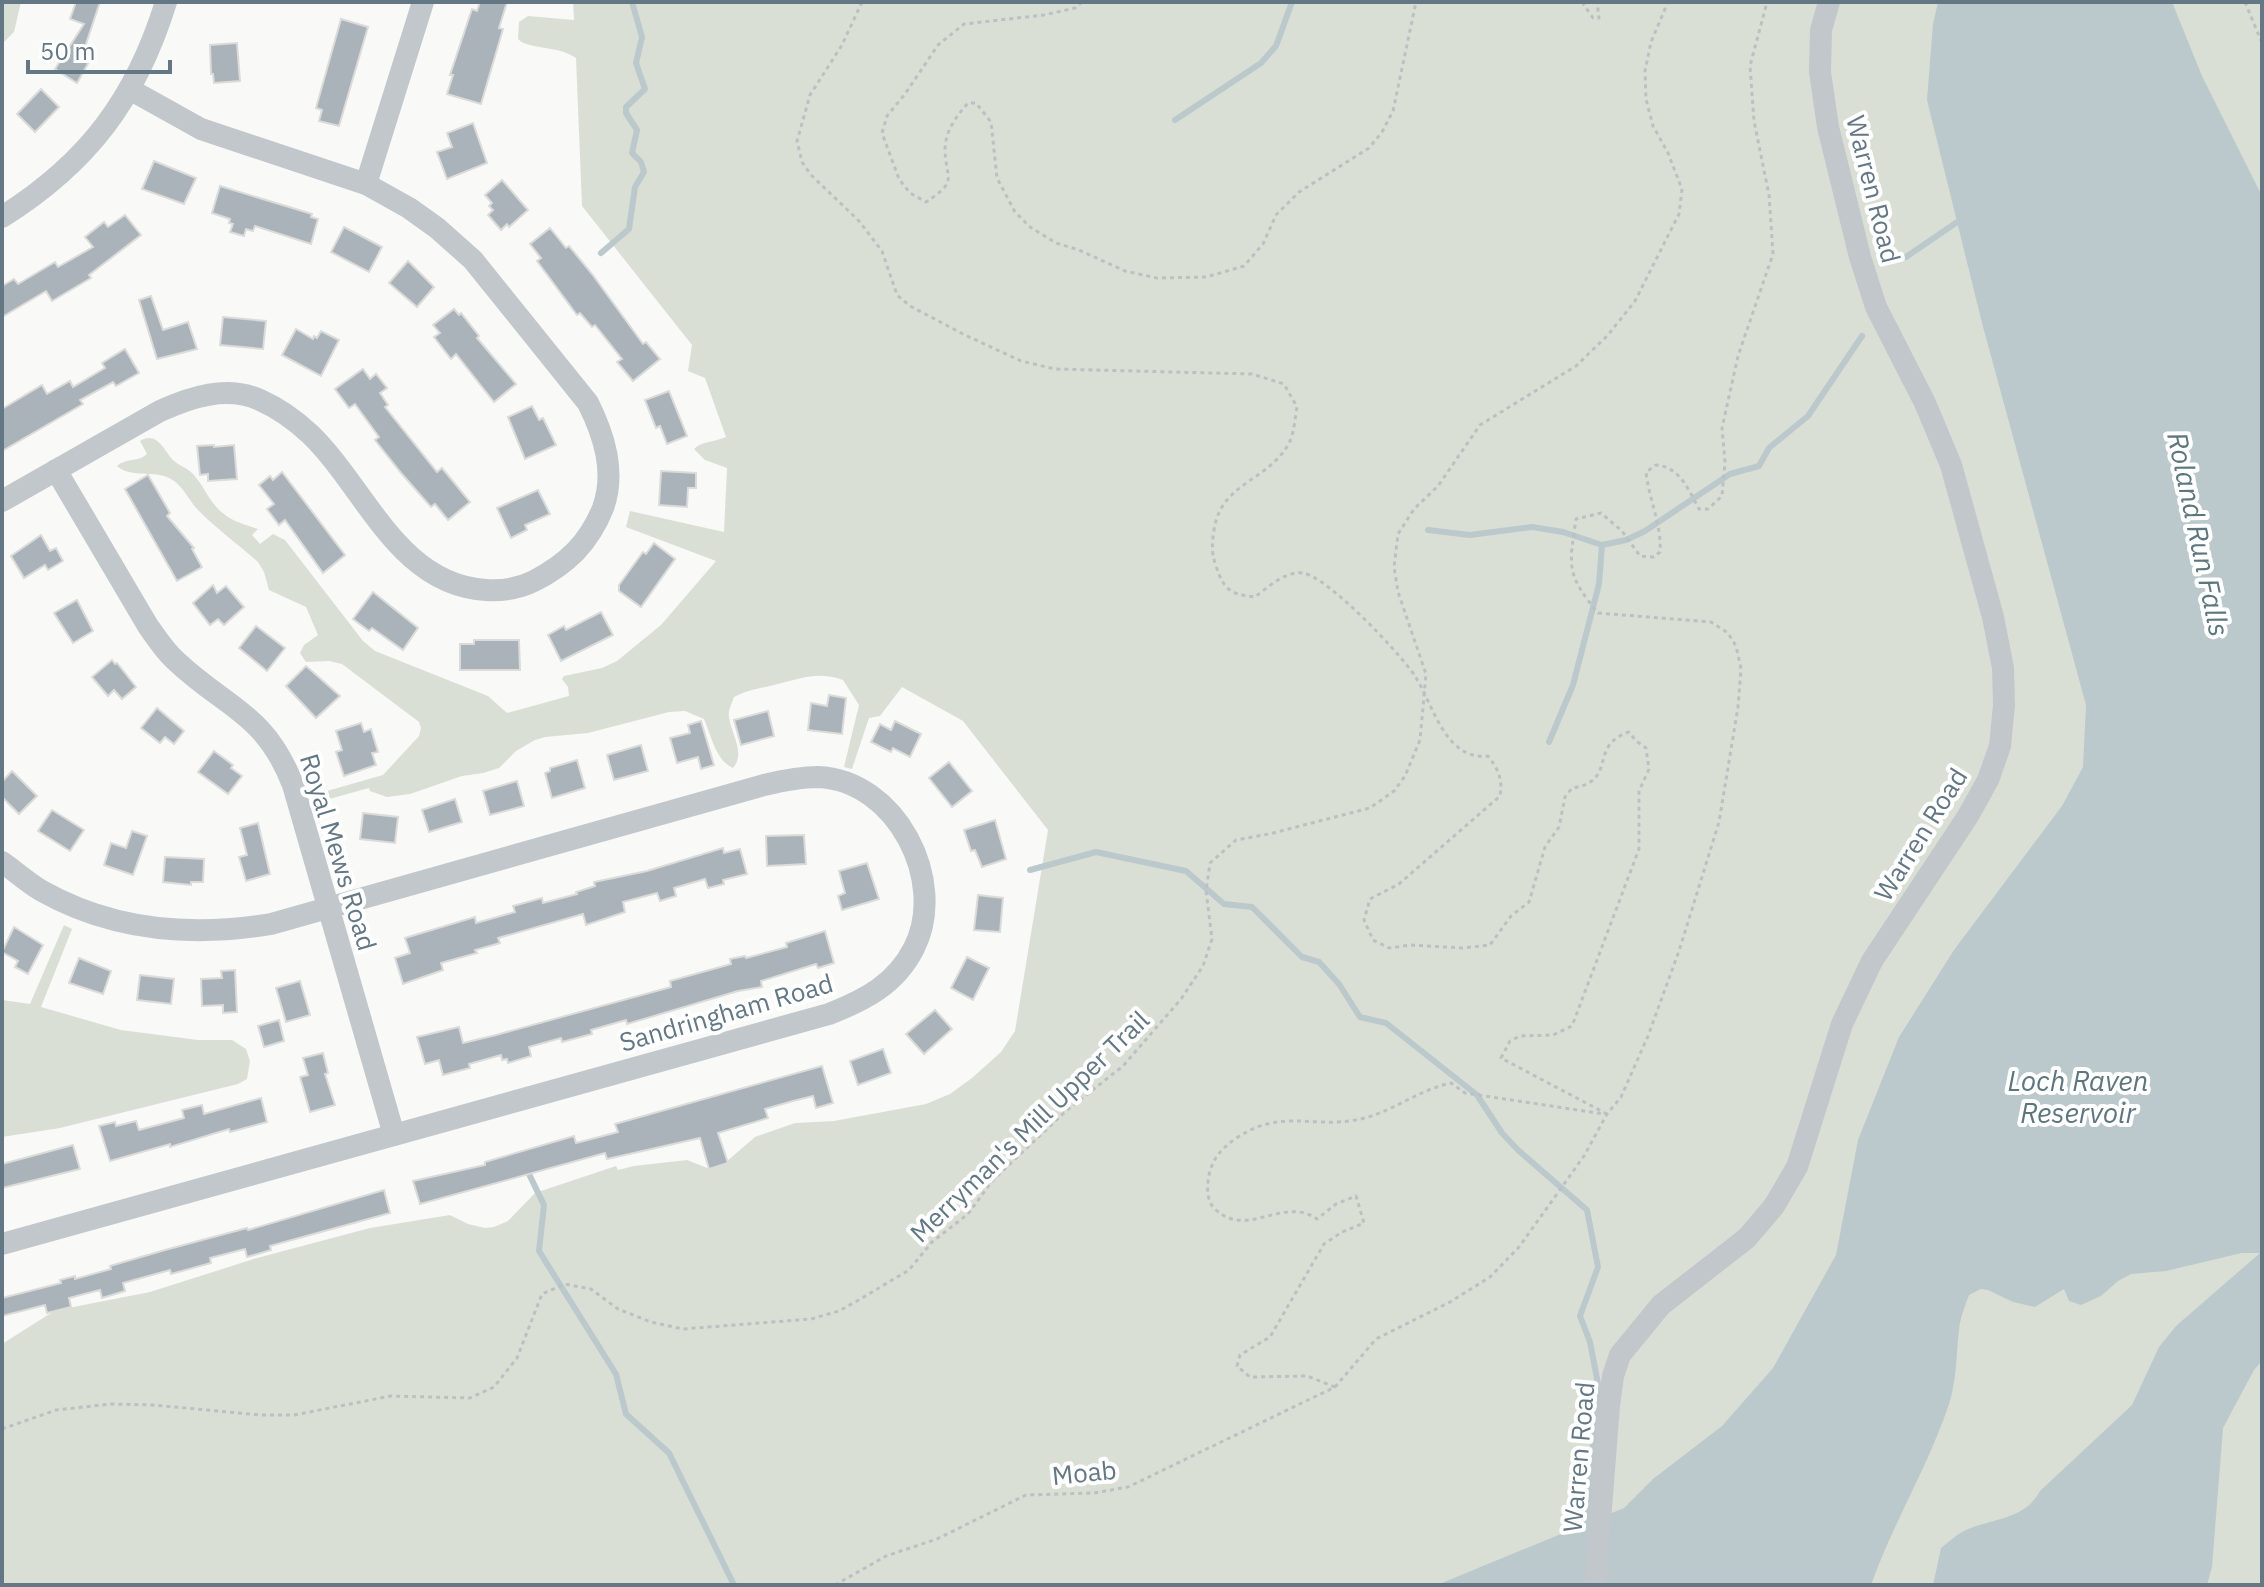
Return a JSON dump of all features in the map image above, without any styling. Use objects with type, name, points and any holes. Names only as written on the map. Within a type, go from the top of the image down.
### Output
[{"type":"street","points":[[2,217],[41,190],[80,156],[131,90],[166,2]]},
{"type":"street","points":[[366,184],[423,2]]},
{"type":"street","name":"Warren Road","points":[[1595,1585],[1609,1406],[1613,1376],[1620,1355],[1661,1305],[1747,1238],[1774,1206],[1797,1167],[1842,1024],[1872,961],[1968,816],[1988,780],[2000,746],[2004,705],[2003,668],[1993,617],[1951,465],[1925,403],[1876,307],[1860,257],[1828,127],[1820,58],[1821,30],[1829,2]]},
{"type":"street","points":[[2,501],[184,400],[235,392],[258,399],[285,413],[311,435],[403,550],[426,571],[445,582],[468,589],[496,590],[525,585],[552,572],[574,556],[590,535],[604,505],[608,458],[600,428],[588,403],[473,260],[437,228],[366,184],[201,129],[131,90]]},
{"type":"street","name":"Royal Mews Road","points":[[56,470],[148,626],[163,646],[175,660],[249,717],[283,757],[394,1135]]},
{"type":"street","name":"Sandringham Road","points":[[2,862],[42,891],[89,912],[137,925],[181,932],[225,931],[271,924],[764,785],[820,777],[846,784],[891,813],[905,832],[920,870],[925,896],[915,947],[901,969],[885,986],[858,1003],[829,1014],[2,1244]]},
{"type":"path","points":[[862,2],[842,45],[810,95],[797,141],[802,162],[811,175],[859,221],[882,251],[897,295],[910,306],[965,335],[1021,361],[1055,369],[1252,374],[1284,384],[1297,407],[1289,443],[1270,465],[1230,494],[1216,514],[1211,550],[1221,581],[1234,594],[1255,597],[1281,577],[1301,572],[1315,577],[1343,597],[1414,675],[1441,726],[1460,751],[1477,757],[1488,756],[1497,768],[1502,783],[1500,796],[1399,884],[1370,899],[1364,920],[1373,940],[1389,948],[1490,945],[1511,916],[1529,902],[1545,847],[1559,827],[1565,797],[1572,788],[1586,786],[1599,775],[1609,742],[1629,732],[1646,748],[1649,769],[1639,791],[1639,849],[1572,1026],[1553,1035],[1520,1036],[1510,1041],[1501,1058],[1607,1114]]},
{"type":"path","points":[[1082,2],[1075,8],[1044,15],[964,24],[938,45],[887,116],[882,133],[899,179],[910,193],[926,202],[944,191],[950,172],[945,148],[950,126],[968,103],[976,103],[991,122],[997,178],[1015,212],[1030,227],[1056,243],[1125,271],[1157,278],[1206,277],[1244,266],[1263,244],[1276,215],[1299,192],[1369,148],[1393,111],[1416,2]]},
{"type":"path","points":[[1582,2],[1593,18],[1599,18],[1597,2]]},
{"type":"path","name":"Merryman's Mill Upper Trail","points":[[2,1429],[56,1410],[111,1404],[283,1415],[391,1396],[470,1398],[494,1387],[517,1358],[542,1294],[565,1284],[591,1289],[618,1309],[651,1322],[683,1329],[811,1319],[839,1311],[909,1270],[932,1242],[968,1214],[993,1180],[1066,1111],[1123,1066],[1181,999],[1203,966],[1212,939],[1206,891],[1210,863],[1236,840],[1370,808],[1394,791],[1405,776],[1420,740],[1426,674],[1398,592],[1394,567],[1398,534],[1414,509],[1438,486],[1480,425],[1576,366],[1608,335],[1635,301],[1679,214],[1682,189],[1653,126],[1646,99],[1645,71],[1651,42],[1668,2]]},
{"type":"path","points":[[1607,1114],[1465,1093],[1451,1083],[1430,1087],[1392,1109],[1355,1120],[1278,1120],[1250,1130],[1222,1148],[1210,1170],[1207,1188],[1211,1206],[1229,1220],[1250,1221],[1285,1211],[1309,1214],[1317,1219],[1336,1204],[1356,1196],[1364,1223],[1324,1244],[1270,1337],[1240,1355],[1237,1366],[1250,1377],[1307,1376],[1335,1387],[1376,1339],[1450,1302],[1490,1277],[1519,1247],[1584,1156],[1607,1114],[1621,1097],[1648,1036],[1679,951],[1719,822],[1738,707],[1741,669],[1736,646],[1728,633],[1711,622],[1598,613],[1577,587],[1570,559],[1576,519],[1601,513],[1622,531],[1640,556],[1654,557],[1660,552],[1662,533],[1648,490],[1646,472],[1656,465],[1668,466],[1680,475],[1699,509],[1708,509],[1722,496],[1725,462],[1722,428],[1738,356],[1773,254],[1769,195],[1754,121],[1750,66],[1767,2]]},
{"type":"path","points":[[2245,2],[2262,43]]},
{"type":"path","name":"Moab","points":[[835,1585],[886,1556],[937,1539],[1026,1495],[1094,1493],[1128,1487],[1335,1387]]},
{"type":"shaded area","points":[[2,2],[21,2],[14,32],[2,44]]},
{"type":"shaded area","points":[[573,2],[2262,2],[2262,1585],[2,1585],[2,1344],[51,1313],[150,1292],[257,1258],[370,1228],[450,1215],[468,1224],[494,1227],[508,1221],[535,1193],[616,1166],[618,1170],[687,1160],[707,1168],[726,1162],[755,1137],[795,1123],[834,1121],[926,1104],[950,1094],[972,1078],[1001,1052],[1015,1031],[1048,830],[963,721],[902,687],[880,716],[869,718],[852,769],[844,767],[859,705],[843,680],[810,676],[734,697],[729,717],[738,756],[733,768],[718,754],[704,719],[685,711],[669,712],[588,733],[535,740],[516,751],[499,768],[462,776],[410,794],[387,797],[369,788],[322,801],[320,793],[383,775],[419,736],[419,722],[342,664],[306,662],[300,653],[304,645],[318,635],[306,607],[269,590],[258,562],[200,512],[176,482],[164,476],[129,472],[117,466],[147,454],[140,441],[146,438],[155,440],[173,460],[193,474],[219,510],[236,521],[258,529],[252,535],[260,544],[273,534],[285,540],[363,641],[375,651],[488,696],[507,713],[569,696],[568,687],[562,679],[564,676],[602,668],[617,661],[661,625],[716,561],[626,527],[630,511],[724,532],[727,468],[705,460],[694,449],[726,437],[705,378],[688,371],[692,345],[582,206],[576,58],[518,39],[519,22],[528,16],[574,20]]},
{"type":"shaded area","points":[[64,925],[72,929],[41,1007],[121,1030],[198,1040],[232,1040],[246,1049],[250,1061],[247,1079],[238,1084],[60,1128],[2,1137],[2,1000],[30,1004]]},
{"type":"water","name":"Loch Raven Reservoir","points":[[1938,2],[2172,2],[2202,76],[2262,196],[2262,1361],[2223,1428],[2212,1567],[2207,1585],[1933,1585],[1941,1548],[1964,1531],[2018,1512],[2034,1500],[2132,1405],[2159,1347],[2176,1326],[2260,1253],[2242,1253],[2166,1271],[2131,1274],[2101,1296],[2081,1305],[2069,1301],[2064,1289],[2035,1307],[2013,1302],[1988,1290],[1981,1289],[1969,1295],[1960,1326],[1949,1404],[1871,1585],[1437,1585],[1624,1508],[1653,1479],[1722,1426],[1773,1368],[1836,1255],[1858,1140],[1899,1037],[1954,950],[2062,806],[2083,767],[2086,705],[1982,323],[1927,100],[1933,24]]},
{"type":"building","points":[[76,2],[100,2],[85,47],[94,53],[77,83],[55,69],[84,24],[70,19]]},
{"type":"building","points":[[480,2],[507,2],[499,28],[503,29],[481,104],[447,94],[453,75],[450,75],[472,9],[477,11]]},
{"type":"building","points":[[341,19],[368,27],[339,126],[319,121],[322,110],[316,108]]},
{"type":"building","points":[[237,43],[240,81],[214,83],[210,45]]},
{"type":"building","points":[[41,89],[59,107],[35,132],[17,114]]},
{"type":"building","points":[[473,123],[487,163],[447,179],[437,152],[452,147],[447,133]]},
{"type":"building","points":[[154,161],[196,178],[184,204],[142,189]]},
{"type":"building","points":[[502,180],[528,210],[501,230],[488,215],[493,210],[489,206],[492,203],[485,195]]},
{"type":"building","points":[[220,186],[312,214],[311,217],[318,219],[311,244],[255,226],[253,231],[246,229],[244,236],[230,232],[233,224],[229,223],[230,219],[212,213]]},
{"type":"building","points":[[125,215],[141,235],[89,275],[91,278],[52,301],[46,291],[2,317],[2,286],[14,279],[18,284],[55,262],[58,267],[93,247],[85,237],[104,222],[108,227]]},
{"type":"building","points":[[344,227],[382,247],[369,272],[331,252]]},
{"type":"building","points":[[550,228],[592,274],[643,344],[646,342],[660,359],[633,381],[617,362],[622,359],[595,325],[592,327],[580,313],[577,315],[537,261],[541,258],[530,244]]},
{"type":"building","points":[[408,261],[434,287],[417,307],[389,283]]},
{"type":"building","points":[[151,296],[163,330],[188,322],[197,349],[157,359],[139,300]]},
{"type":"building","points":[[454,309],[459,315],[461,313],[479,336],[477,338],[516,384],[494,402],[456,354],[451,359],[434,337],[440,333],[433,325]]},
{"type":"building","points":[[223,317],[266,321],[263,349],[220,345]]},
{"type":"building","points":[[296,329],[313,339],[321,331],[339,340],[321,376],[282,355]]},
{"type":"building","points":[[125,349],[139,373],[116,386],[113,382],[80,400],[83,404],[2,451],[2,409],[42,385],[47,394],[70,381],[73,387],[105,368],[102,363]]},
{"type":"building","points":[[363,369],[370,379],[376,374],[387,388],[380,393],[388,405],[385,407],[437,472],[442,468],[470,502],[448,520],[435,504],[431,507],[402,474],[375,440],[379,437],[355,404],[349,408],[335,389]]},
{"type":"building","points":[[669,391],[687,436],[667,444],[660,426],[656,428],[645,400]]},
{"type":"building","points":[[532,406],[539,420],[543,418],[556,445],[525,459],[508,417]]},
{"type":"building","points":[[234,445],[237,479],[208,481],[208,474],[200,475],[197,446]]},
{"type":"building","points":[[661,471],[696,473],[696,488],[688,488],[687,507],[659,505]]},
{"type":"building","points":[[282,472],[345,555],[323,573],[285,520],[279,525],[267,509],[274,504],[259,485],[270,476],[273,480]]},
{"type":"building","points":[[148,475],[170,513],[167,516],[194,548],[202,567],[177,581],[125,489]]},
{"type":"building","points":[[538,490],[550,514],[525,525],[527,530],[511,538],[497,508]]},
{"type":"building","points":[[41,535],[50,551],[56,548],[63,561],[48,570],[45,565],[24,578],[11,556]]},
{"type":"building","points":[[654,543],[675,559],[641,607],[619,591],[619,585],[643,552],[646,554]]},
{"type":"building","points":[[213,585],[217,593],[226,586],[244,607],[224,625],[218,619],[210,625],[193,603]]},
{"type":"building","points":[[373,592],[418,628],[403,650],[353,619]]},
{"type":"building","points":[[77,600],[93,631],[73,643],[54,613]]},
{"type":"building","points":[[601,612],[613,635],[561,661],[548,635],[564,626],[566,630]]},
{"type":"building","points":[[256,626],[285,648],[267,671],[239,648]]},
{"type":"building","points":[[474,640],[519,640],[520,670],[460,670],[460,644],[474,644]]},
{"type":"building","points":[[112,660],[136,687],[122,699],[114,690],[108,696],[92,677]]},
{"type":"building","points":[[306,666],[340,696],[316,718],[286,686]]},
{"type":"building","points":[[829,695],[846,698],[842,734],[808,730],[811,703],[827,706]]},
{"type":"building","points":[[157,708],[184,731],[174,744],[165,737],[160,743],[141,728]]},
{"type":"building","points":[[768,711],[774,736],[741,745],[734,720]]},
{"type":"building","points":[[701,721],[714,765],[701,769],[698,757],[677,763],[670,738],[690,733],[688,725]]},
{"type":"building","points":[[895,721],[921,734],[910,757],[871,742],[880,724],[891,730]]},
{"type":"building","points":[[361,723],[364,732],[371,729],[378,752],[372,753],[376,765],[344,776],[336,752],[342,750],[336,731]]},
{"type":"building","points":[[641,745],[648,771],[614,780],[607,755]]},
{"type":"building","points":[[214,751],[242,776],[228,794],[198,772]]},
{"type":"building","points":[[577,760],[585,788],[552,798],[545,773],[550,768]]},
{"type":"building","points":[[949,762],[972,791],[952,807],[929,778]]},
{"type":"building","points":[[12,771],[37,796],[19,814],[2,797],[2,782]]},
{"type":"building","points":[[517,781],[524,806],[490,815],[483,791]]},
{"type":"building","points":[[455,799],[462,822],[429,832],[422,810]]},
{"type":"building","points":[[52,810],[84,830],[70,851],[38,831]]},
{"type":"building","points":[[363,813],[398,817],[395,843],[360,839]]},
{"type":"building","points":[[995,820],[1006,859],[982,867],[975,850],[971,851],[964,830]]},
{"type":"building","points":[[258,823],[270,874],[246,881],[239,857],[247,855],[240,828]]},
{"type":"building","points":[[132,831],[147,836],[133,875],[104,865],[111,843],[126,848]]},
{"type":"building","points":[[804,835],[806,864],[767,866],[766,836]]},
{"type":"building","points":[[723,848],[724,853],[740,849],[747,874],[723,880],[724,884],[708,888],[705,879],[674,888],[676,896],[660,901],[657,893],[623,902],[625,912],[586,925],[583,914],[498,938],[500,943],[441,963],[443,970],[403,984],[395,958],[410,953],[405,938],[475,917],[476,923],[515,912],[513,906],[542,898],[543,903],[577,894],[595,886],[594,882],[647,871]]},
{"type":"building","points":[[165,857],[204,859],[203,882],[191,882],[191,885],[163,882]]},
{"type":"building","points":[[867,863],[879,899],[842,910],[838,896],[845,893],[839,871]]},
{"type":"building","points":[[978,895],[1003,898],[1000,932],[974,930]]},
{"type":"building","points":[[14,927],[43,945],[28,974],[15,967],[18,961],[2,952]]},
{"type":"building","points":[[825,931],[834,963],[818,968],[816,964],[761,981],[762,987],[738,991],[627,1024],[626,1020],[591,1030],[592,1034],[529,1047],[531,1056],[508,1063],[507,1059],[502,1060],[501,1055],[443,1075],[439,1060],[425,1064],[417,1037],[459,1027],[463,1043],[496,1035],[671,987],[670,981],[731,964],[730,959],[787,947],[786,943]]},
{"type":"building","points":[[967,957],[989,968],[973,1000],[951,988]]},
{"type":"building","points":[[79,958],[111,971],[103,994],[69,983]]},
{"type":"building","points":[[235,970],[237,1012],[223,1013],[223,1005],[202,1006],[201,979],[222,978],[221,971]]},
{"type":"building","points":[[140,975],[174,979],[171,1004],[137,1000]]},
{"type":"building","points":[[300,981],[310,1015],[286,1022],[276,988]]},
{"type":"building","points":[[935,1010],[952,1029],[924,1054],[906,1034]]},
{"type":"building","points":[[279,1020],[284,1041],[264,1047],[258,1026]]},
{"type":"building","points":[[883,1049],[891,1073],[858,1085],[850,1061]]},
{"type":"building","points":[[323,1053],[328,1073],[325,1074],[335,1105],[310,1112],[300,1077],[308,1075],[303,1058]]},
{"type":"building","points":[[822,1066],[833,1103],[816,1108],[813,1096],[793,1101],[765,1109],[768,1118],[718,1133],[728,1163],[709,1169],[700,1138],[607,1159],[605,1153],[420,1204],[413,1181],[485,1165],[485,1162],[574,1136],[576,1143],[618,1132],[615,1124]]},
{"type":"building","points":[[261,1098],[267,1122],[110,1161],[99,1126],[136,1121],[139,1130],[184,1118],[182,1110],[202,1105],[204,1114]]},
{"type":"building","points":[[73,1145],[80,1169],[2,1188],[2,1164]]},
{"type":"building","points":[[384,1190],[390,1213],[270,1246],[271,1250],[247,1257],[245,1249],[210,1258],[211,1263],[123,1283],[125,1291],[102,1298],[100,1290],[69,1298],[71,1307],[47,1313],[45,1305],[2,1316],[2,1298]]},
{"type":"waterway","points":[[601,253],[629,229],[635,187],[644,172],[641,162],[632,153],[637,130],[626,113],[626,107],[645,89],[636,63],[642,37],[632,2]]},
{"type":"waterway","points":[[1175,120],[1261,63],[1276,46],[1292,2]]},
{"type":"waterway","points":[[1906,257],[1963,218]]},
{"type":"waterway","points":[[1428,530],[1470,535],[1532,527],[1563,532],[1602,545],[1626,540],[1645,531],[1730,474],[1759,466],[1769,448],[1808,416],[1862,336]]},
{"type":"waterway","points":[[1549,742],[1573,685],[1599,584],[1602,545]]},
{"type":"waterway","points":[[1030,870],[1096,852],[1186,871],[1224,904],[1252,907],[1302,957],[1319,962],[1339,984],[1360,1017],[1386,1023],[1477,1095],[1502,1133],[1518,1150],[1587,1210],[1598,1267],[1580,1316],[1590,1342],[1598,1384],[1586,1529]]},
{"type":"waterway","points":[[529,1174],[544,1205],[539,1251],[616,1374],[626,1414],[669,1453],[734,1585]]},
{"type":"water label","name":"Roland Run Falls","points":[[2199,534]]}]
